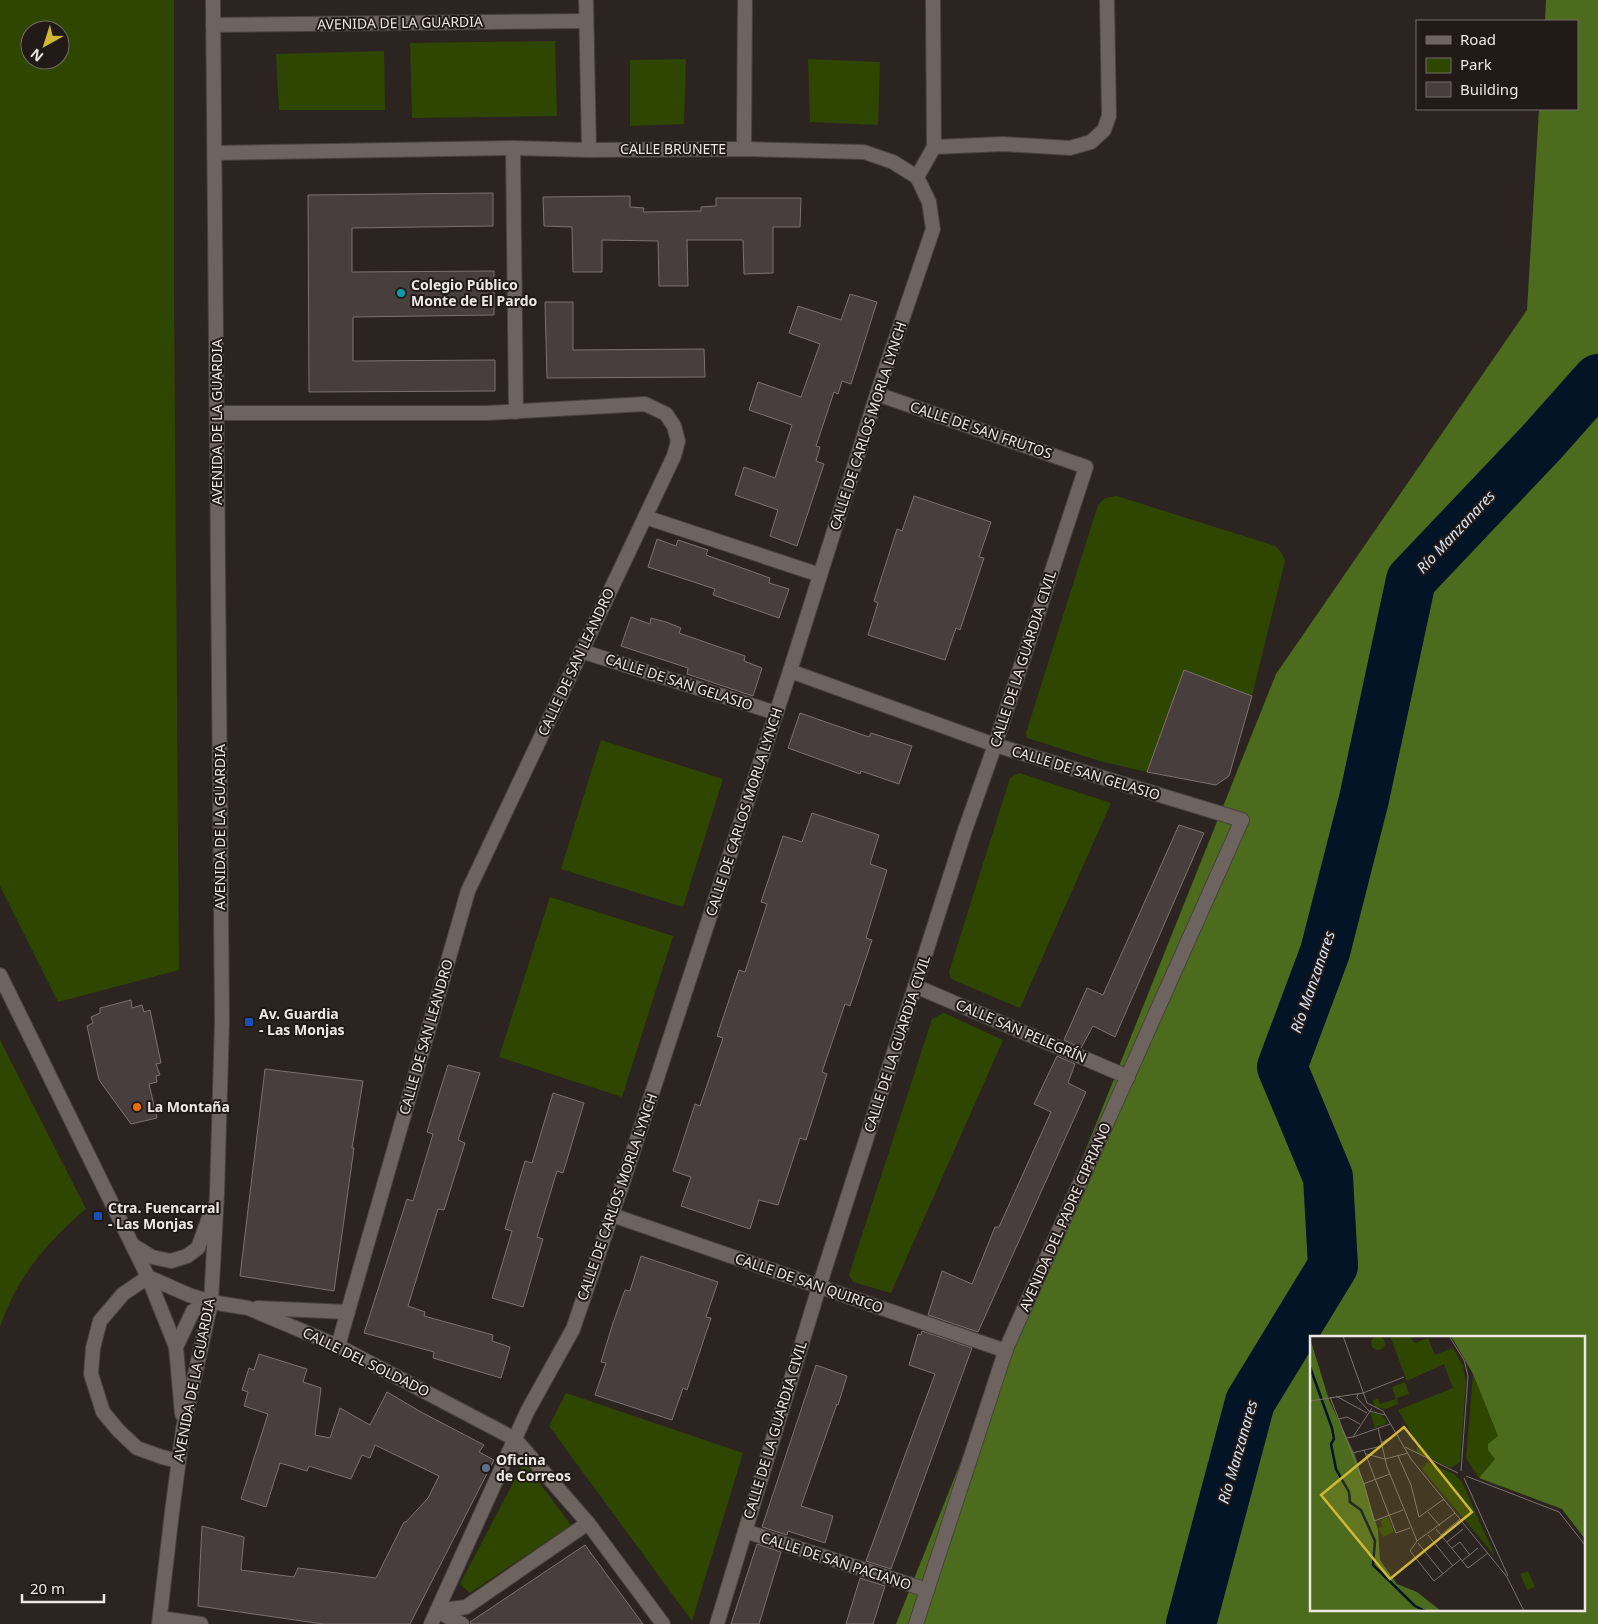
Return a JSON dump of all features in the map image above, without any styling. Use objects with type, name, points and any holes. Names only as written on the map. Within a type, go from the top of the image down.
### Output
[{"type":"street","name":"AVENIDA DE LA GUARDIA","points":[[159,1621],[183,1429],[211,1302],[217,1194],[222,1021],[213,0]]},
{"type":"street","points":[[586,0],[589,150]]},
{"type":"street","points":[[744,149],[745,0]]},
{"type":"street","points":[[917,177],[934,147],[933,0]]},
{"type":"street","points":[[934,147],[1003,144],[1070,148],[1091,142],[1104,130],[1109,116],[1107,0]]},
{"type":"street","name":"AVENIDA DE LA GUARDIA","points":[[213,25],[586,21]]},
{"type":"street","points":[[513,148],[516,412]]},
{"type":"street","name":"CALLE BRUNETE","points":[[214,153],[513,148],[589,150],[744,149],[864,152],[893,162],[917,177]]},
{"type":"street","name":"CALLE DE CARLOS MORLA LYNCH","points":[[431,1624],[527,1412],[573,1329],[612,1215],[790,671],[877,394],[933,229],[930,202],[917,177]]},
{"type":"street","name":"CALLE DE SAN FRUTOS","points":[[877,394],[1086,467]]},
{"type":"street","name":"CALLE DE SAN LEANDRO","points":[[217,413],[516,412],[646,404],[666,414],[674,426],[678,440],[674,456],[468,890],[338,1346]]},
{"type":"street","name":"CALLE DE LA GUARDIA CIVIL","points":[[717,1624],[819,1286],[964,833],[995,745],[1086,467]]},
{"type":"street","points":[[645,517],[820,575]]},
{"type":"street","name":"CALLE DE SAN GELASIO","points":[[581,651],[776,713]]},
{"type":"street","name":"CALLE DE SAN GELASIO","points":[[790,671],[995,745],[1242,820]]},
{"type":"street","name":"AVENIDA DEL PADRE CIPRIANO","points":[[916,1624],[1006,1351],[1242,820]]},
{"type":"street","points":[[0,975],[148,1277],[176,1347],[183,1429]]},
{"type":"street","name":"CALLE SAN PELEGRÍN","points":[[915,986],[1128,1076]]},
{"type":"street","points":[[134,1246],[152,1257],[171,1261],[187,1256],[198,1248],[217,1194]]},
{"type":"street","name":"CALLE DE SAN QUIRICO","points":[[612,1215],[1006,1351]]},
{"type":"street","points":[[148,1277],[123,1294],[100,1321],[93,1348],[91,1374],[103,1412],[118,1430],[137,1448],[178,1461]]},
{"type":"street","name":"CALLE DEL SOLDADO","points":[[148,1277],[189,1295],[211,1302],[248,1308],[338,1346],[515,1438]]},
{"type":"street","points":[[176,1347],[192,1311],[211,1302]]},
{"type":"street","points":[[248,1308],[348,1312]]},
{"type":"street","points":[[515,1438],[588,1523],[663,1624]]},
{"type":"street","points":[[437,1611],[466,1607],[588,1523]]},
{"type":"street","name":"CALLE DE SAN PACIANO","points":[[745,1531],[927,1590]]},
{"type":"street","points":[[437,1611],[462,1624]]},
{"type":"street","points":[[159,1621],[201,1624]]},
{"type":"green space","points":[[0,0],[174,0],[174,298],[179,970],[58,1002],[0,886]]},
{"type":"green space","points":[[1546,0],[1598,0],[1598,1624],[896,1624],[1276,674],[1527,310],[1539,110],[1578,110],[1578,20],[1545,20]]},
{"type":"green space","points":[[555,41],[557,116],[412,118],[410,43]]},
{"type":"green space","points":[[384,51],[385,110],[279,110],[276,54]]},
{"type":"green space","points":[[686,59],[684,124],[630,126],[630,60]]},
{"type":"green space","points":[[808,59],[880,62],[878,125],[810,122]]},
{"type":"green space","points":[[1117,496],[1275,546],[1281,552],[1285,561],[1252,696],[1184,671],[1147,772],[1100,761],[1027,738],[1026,733],[1098,505],[1105,498]]},
{"type":"green space","points":[[601,740],[723,779],[683,907],[561,869]]},
{"type":"green space","points":[[1019,773],[1111,803],[1020,1008],[951,979],[949,972],[1010,778]]},
{"type":"green space","points":[[550,897],[673,936],[622,1097],[499,1057]]},
{"type":"green space","points":[[944,1013],[1003,1040],[891,1293],[853,1282],[849,1275],[932,1019]]},
{"type":"green space","points":[[0,1040],[86,1209],[58,1234],[34,1262],[15,1293],[0,1327]]},
{"type":"green space","points":[[566,1393],[743,1453],[692,1621],[549,1426]]},
{"type":"green space","points":[[524,1462],[571,1525],[470,1593],[460,1584]]},
{"type":"building","name":"Colegio Público Monte de El Pardo","points":[[493,193],[493,226],[352,228],[352,272],[494,271],[494,315],[353,317],[353,361],[495,360],[495,391],[309,392],[308,195]]},
{"type":"building","points":[[630,196],[630,207],[644,208],[643,212],[701,211],[701,207],[716,206],[716,198],[801,198],[800,227],[773,227],[773,273],[744,274],[743,240],[687,240],[688,286],[659,286],[658,241],[602,240],[602,272],[573,272],[572,227],[544,226],[543,197]]},
{"type":"building","points":[[850,294],[877,302],[851,384],[842,381],[838,394],[834,392],[816,446],[820,447],[816,461],[824,464],[797,546],[770,536],[778,510],[735,495],[744,467],[775,478],[792,425],[749,410],[758,382],[801,397],[820,344],[789,333],[798,306],[841,320]]},
{"type":"building","points":[[545,302],[573,302],[573,350],[704,349],[705,377],[547,378]]},
{"type":"building","points":[[914,496],[991,522],[979,557],[984,558],[960,630],[956,628],[945,660],[868,635],[878,603],[874,601],[897,529],[902,531]]},
{"type":"building","points":[[657,539],[676,546],[678,540],[708,550],[706,555],[770,578],[769,583],[789,589],[779,618],[713,595],[715,589],[648,567]]},
{"type":"building","points":[[631,617],[650,624],[651,618],[666,622],[681,628],[679,633],[745,656],[744,661],[762,668],[753,696],[687,674],[688,668],[621,646]]},
{"type":"building","points":[[1184,670],[1252,696],[1229,776],[1216,785],[1147,772]]},
{"type":"building","points":[[800,713],[869,737],[871,733],[912,746],[899,784],[861,771],[860,774],[788,748]]},
{"type":"building","points":[[812,813],[879,835],[870,864],[887,870],[866,938],[872,940],[850,1006],[845,1004],[822,1072],[827,1074],[806,1140],[800,1138],[778,1205],[759,1200],[750,1229],[681,1206],[691,1177],[673,1171],[695,1104],[700,1106],[723,1038],[717,1036],[739,970],[745,972],[767,904],[761,902],[783,836],[802,842]]},
{"type":"building","points":[[1179,825],[1204,833],[1115,1037],[1093,1026],[1081,1048],[1064,1040],[1087,988],[1103,995]]},
{"type":"building","points":[[131,1000],[132,1008],[142,1005],[144,1012],[150,1010],[161,1063],[156,1064],[160,1075],[156,1076],[157,1082],[149,1084],[157,1118],[131,1124],[99,1080],[87,1026],[93,1023],[91,1017],[100,1013],[100,1008]]},
{"type":"building","points":[[1057,1056],[1075,1064],[1068,1083],[1086,1092],[978,1332],[928,1315],[942,1271],[972,1284],[995,1227],[999,1227],[1051,1112],[1034,1104]]},
{"type":"building","points":[[448,1065],[480,1073],[458,1140],[465,1143],[444,1210],[438,1209],[408,1306],[425,1312],[424,1316],[493,1335],[492,1341],[510,1347],[501,1378],[433,1358],[434,1352],[364,1333],[407,1199],[413,1201],[433,1134],[427,1132]]},
{"type":"building","points":[[265,1069],[363,1081],[352,1148],[354,1148],[334,1291],[240,1276]]},
{"type":"building","points":[[553,1093],[584,1103],[563,1173],[557,1171],[537,1237],[543,1239],[523,1307],[492,1298],[512,1231],[505,1229],[525,1161],[532,1163]]},
{"type":"building","points":[[641,1256],[718,1282],[706,1317],[711,1318],[687,1390],[683,1388],[672,1420],[595,1395],[606,1363],[601,1362],[613,1323],[625,1290],[630,1291]]},
{"type":"building","points":[[922,1331],[972,1348],[891,1569],[866,1561],[935,1374],[909,1365],[918,1334],[921,1335]]},
{"type":"building","points":[[259,1354],[307,1369],[303,1382],[321,1388],[315,1435],[330,1438],[340,1408],[370,1425],[387,1392],[484,1445],[479,1452],[494,1460],[410,1624],[323,1624],[198,1606],[202,1526],[244,1537],[241,1570],[294,1577],[298,1568],[376,1578],[404,1522],[428,1498],[439,1476],[375,1445],[370,1458],[362,1455],[351,1479],[309,1466],[307,1471],[280,1463],[266,1507],[241,1499],[268,1414],[244,1406],[248,1392],[242,1390],[249,1368],[254,1370]]},
{"type":"building","points":[[816,1365],[847,1376],[801,1506],[833,1516],[825,1543],[788,1531],[787,1535],[762,1527]]},
{"type":"building","points":[[757,1544],[781,1552],[759,1624],[731,1624]]},
{"type":"building","points":[[585,1545],[643,1624],[471,1624],[470,1622]]},
{"type":"building","points":[[860,1578],[885,1586],[873,1624],[846,1624]]},
{"type":"waterway","name":"Río Manzanares","points":[[1191,1624],[1250,1402],[1333,1266],[1328,1177],[1282,1067],[1325,952],[1364,799],[1411,580],[1541,443],[1598,379]]},
{"type":"place","name":"Colegio Público Monte de El Pardo","points":[[401,293]]},
{"type":"place","name":"Av. Guardia - Las Monjas","points":[[249,1022]]},
{"type":"place","name":"La Montaña","points":[[137,1107]]},
{"type":"place","name":"Ctra. Fuencarral - Las Monjas","points":[[98,1216]]},
{"type":"place","name":"Oficina de Correos","points":[[486,1468]]}]
